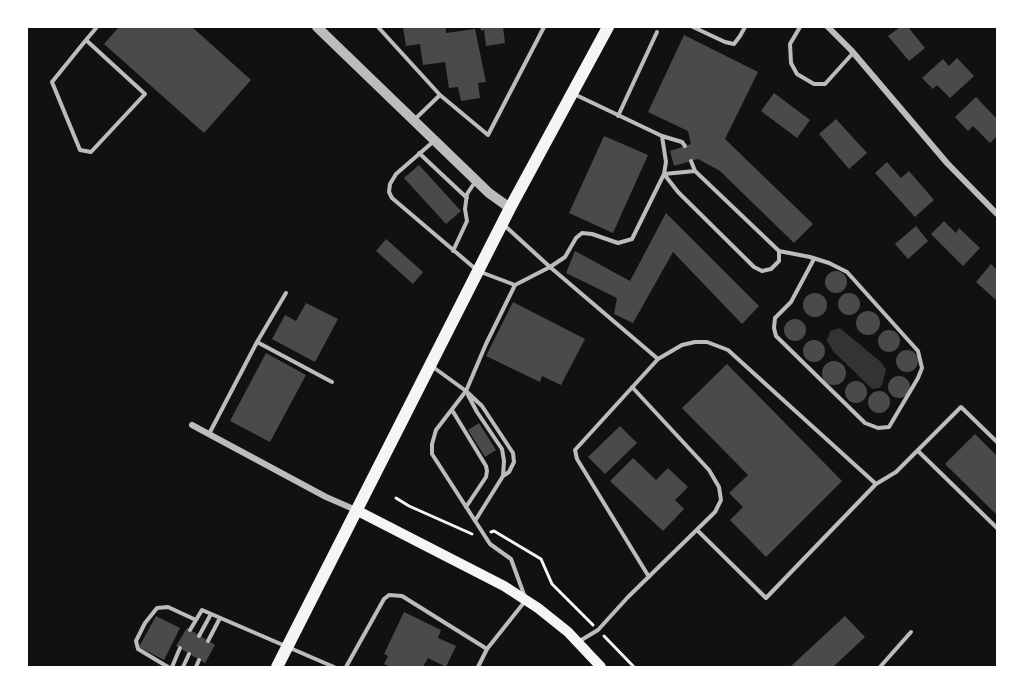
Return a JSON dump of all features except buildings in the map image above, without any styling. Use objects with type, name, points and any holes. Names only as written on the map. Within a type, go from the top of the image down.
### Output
[{"type":"main road","points":[[277,667],[510,208],[608,27]]},
{"type":"main road","points":[[356,510],[504,586],[526,600],[568,632],[601,667]]},
{"type":"street","points":[[317,27],[489,193],[510,208]]},
{"type":"street","points":[[828,27],[853,52],[947,164],[997,214]]},
{"type":"street","points":[[192,425],[326,497],[356,510]]},
{"type":"lane","points":[[86,40],[145,94],[91,152],[80,150],[52,82],[86,40],[97,27]]},
{"type":"lane","points":[[378,27],[440,95],[488,135],[544,27]]},
{"type":"lane","points":[[693,27],[734,44],[745,27]]},
{"type":"lane","points":[[800,27],[790,44],[791,63],[797,74],[814,84],[825,84],[853,52]]},
{"type":"lane","points":[[618,116],[657,32]]},
{"type":"lane","points":[[572,93],[662,136],[682,142],[685,146]]},
{"type":"lane","points":[[414,121],[440,95]]},
{"type":"lane","points":[[478,667],[487,649],[526,600],[511,559],[490,544],[432,454],[436,430],[466,391],[515,285],[550,267],[565,256],[576,238],[582,233],[618,243],[632,239],[664,174],[666,162],[662,136]]},
{"type":"lane","points":[[434,140],[396,174],[390,184],[389,192],[392,198],[478,271],[515,285]]},
{"type":"lane","points":[[419,153],[467,198]]},
{"type":"lane","points":[[690,161],[695,171],[779,251],[814,259],[847,272],[918,351],[922,368],[889,427],[878,428],[865,423],[776,336],[774,328],[776,318],[790,302],[814,259]]},
{"type":"lane","points":[[664,174],[695,171]]},
{"type":"lane","points":[[664,174],[678,192],[754,267],[762,271],[771,269],[779,261],[779,251]]},
{"type":"lane","points":[[453,251],[467,221],[467,198],[476,180]]},
{"type":"lane","points":[[502,224],[658,359]]},
{"type":"lane","points":[[209,434],[257,342],[286,293]]},
{"type":"lane","points":[[257,342],[332,382]]},
{"type":"lane","points":[[649,577],[577,459],[575,450],[658,359],[682,345],[707,342],[728,350],[876,484]]},
{"type":"lane","points":[[430,365],[466,391],[482,406],[513,453],[514,462],[509,472],[503,476],[475,521]]},
{"type":"lane","points":[[578,643],[598,630],[716,512],[721,500],[719,487],[709,470],[632,387]]},
{"type":"lane","points":[[466,391],[502,449],[503,476]]},
{"type":"lane","points":[[697,530],[766,598],[876,484],[896,472],[961,407],[997,442]]},
{"type":"lane","points":[[452,410],[486,465],[487,471],[486,477],[466,507]]},
{"type":"lane","points":[[918,451],[997,528]]},
{"type":"lane","points":[[346,667],[384,599],[395,595],[402,596],[487,649]]},
{"type":"lane","points":[[180,648],[170,667],[138,649],[136,641],[145,623],[157,608],[168,607],[196,620]]},
{"type":"lane","points":[[190,630],[202,610],[334,667]]},
{"type":"lane","points":[[199,636],[211,614]]},
{"type":"lane","points":[[208,641],[220,618]]},
{"type":"lane","points":[[880,667],[911,632]]},
{"type":"lane","points":[[183,667],[189,654]]},
{"type":"lane","points":[[196,667],[199,660]]},
{"type":"path","points":[[396,498],[470,534]]},
{"type":"path","points":[[494,531],[541,559],[552,584],[582,614]]},
{"type":"path","points":[[610,642],[634,667]]},
{"type":"shaded area","points":[[840,328],[882,363],[886,370],[879,388],[873,389],[869,386],[833,351],[826,339],[830,331]]}]
